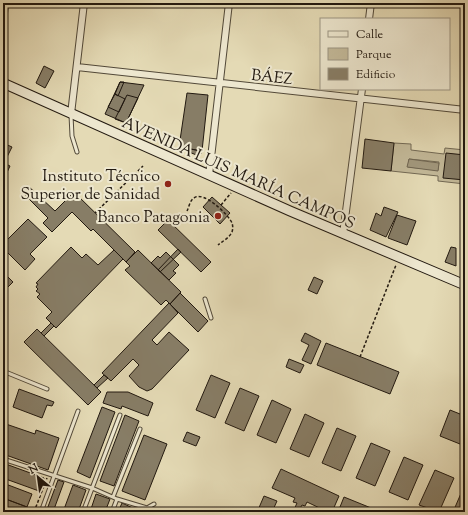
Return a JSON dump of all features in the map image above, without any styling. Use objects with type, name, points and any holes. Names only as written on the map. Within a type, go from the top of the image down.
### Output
[{"type":"main road","name":"AVENIDA LUIS MARÍA CAMPOS","points":[[3,83],[236,187],[465,286]]},
{"type":"street","points":[[3,23],[5,3]]},
{"type":"street","points":[[71,114],[84,3]]},
{"type":"street","points":[[209,175],[229,3]]},
{"type":"street","points":[[369,18],[371,3]]},
{"type":"street","name":"BÁEZ","points":[[77,67],[465,110]]},
{"type":"street","points":[[343,234],[362,90]]},
{"type":"lane","points":[[71,114],[72,136],[77,152]]},
{"type":"lane","points":[[205,299],[211,318]]},
{"type":"lane","points":[[3,371],[47,389]]},
{"type":"lane","points":[[41,512],[78,411]]},
{"type":"lane","points":[[83,512],[120,415]]},
{"type":"lane","points":[[112,512],[115,498],[140,429]]},
{"type":"lane","points":[[3,458],[48,475],[92,488],[115,498],[147,508],[154,504]]},
{"type":"path","points":[[95,212],[143,166]]},
{"type":"path","points":[[221,205],[236,187]]},
{"type":"path","points":[[187,211],[192,199],[200,196],[209,200],[227,217],[232,223],[232,231],[229,237],[218,245]]},
{"type":"path","points":[[360,357],[398,257]]},
{"type":"path","points":[[34,512],[48,475]]},
{"type":"green space","points":[[394,143],[411,144],[411,150],[444,154],[445,148],[465,150],[465,184],[438,181],[438,176],[391,171]],"holes":[[[409,159],[439,162],[438,170],[408,167]]]},
{"type":"shaded area","points":[[409,159],[439,163],[438,171],[407,167]]},
{"type":"building","points":[[44,66],[54,71],[45,88],[36,83]]},
{"type":"building","points":[[120,82],[124,82],[118,96],[115,94]]},
{"type":"building","points":[[120,82],[144,85],[126,123],[105,114]]},
{"type":"building","points":[[187,93],[208,95],[202,151],[179,147]]},
{"type":"building","points":[[115,94],[125,99],[119,112],[108,107]]},
{"type":"building","points":[[127,95],[138,98],[126,123],[115,119]]},
{"type":"building","points":[[365,139],[394,143],[391,171],[362,168]]},
{"type":"building","points":[[3,143],[12,147],[4,163],[10,166],[3,181]]},
{"type":"building","points":[[190,149],[202,151],[199,156],[189,152]]},
{"type":"building","points":[[446,153],[465,155],[465,180],[443,178]]},
{"type":"building","points":[[27,185],[55,211],[74,192],[135,252],[126,262],[93,229],[91,231],[72,212],[52,232],[43,223],[48,218],[21,191]]},
{"type":"building","points":[[212,197],[230,213],[220,224],[203,207]]},
{"type":"building","points":[[384,207],[398,212],[386,237],[370,230],[376,213],[381,216]]},
{"type":"building","points":[[397,215],[416,221],[407,245],[388,238]]},
{"type":"building","points":[[28,219],[47,237],[30,254],[35,259],[25,270],[3,248],[3,244]]},
{"type":"building","points":[[168,220],[211,262],[201,272],[158,230]]},
{"type":"building","points":[[71,247],[82,258],[86,254],[98,265],[114,250],[123,259],[56,328],[46,318],[52,312],[37,297],[40,294],[36,291],[38,289],[36,287],[38,284],[36,283]]},
{"type":"building","points":[[451,247],[456,248],[456,266],[445,262]]},
{"type":"building","points":[[178,249],[181,252],[160,272],[158,270]]},
{"type":"building","points":[[138,250],[181,292],[170,304],[166,300],[161,305],[125,270],[130,266],[126,262]]},
{"type":"building","points":[[166,252],[179,265],[173,271],[176,273],[169,280],[151,263],[158,256],[160,258]]},
{"type":"building","points":[[3,272],[13,282],[3,292]]},
{"type":"building","points":[[314,277],[323,281],[317,294],[308,290]]},
{"type":"building","points":[[180,293],[208,321],[198,332],[170,304]]},
{"type":"building","points":[[169,303],[178,313],[152,340],[157,345],[169,332],[189,350],[152,389],[147,391],[139,387],[129,376],[139,365],[133,359],[111,381],[102,373]]},
{"type":"building","points":[[51,323],[54,326],[44,336],[41,333]]},
{"type":"building","points":[[37,329],[101,392],[88,405],[24,342]]},
{"type":"building","points":[[305,333],[321,341],[311,364],[302,360],[309,345],[301,341]]},
{"type":"building","points":[[326,343],[399,372],[390,394],[317,365]]},
{"type":"building","points":[[289,359],[304,365],[300,373],[286,367]]},
{"type":"building","points":[[104,375],[108,378],[97,388],[94,385]]},
{"type":"building","points":[[211,375],[230,383],[215,418],[196,410]]},
{"type":"building","points":[[240,388],[259,396],[244,431],[225,423]]},
{"type":"building","points":[[19,389],[54,402],[52,406],[47,405],[42,418],[13,407]]},
{"type":"building","points":[[107,392],[128,392],[153,403],[148,416],[122,406],[121,409],[103,403]]},
{"type":"building","points":[[272,400],[291,409],[276,443],[257,435]]},
{"type":"building","points":[[102,407],[115,412],[90,478],[77,472]]},
{"type":"building","points":[[450,410],[465,416],[465,446],[440,436]]},
{"type":"building","points":[[305,414],[324,423],[309,457],[290,449]]},
{"type":"building","points":[[125,415],[139,421],[114,486],[100,481]]},
{"type":"building","points":[[3,423],[35,434],[36,430],[59,438],[48,470],[3,454]]},
{"type":"building","points":[[337,428],[356,436],[341,471],[322,463]]},
{"type":"building","points":[[187,432],[200,437],[196,446],[183,441]]},
{"type":"building","points":[[144,435],[167,444],[145,500],[122,491]]},
{"type":"building","points":[[371,443],[390,451],[375,486],[356,478]]},
{"type":"building","points":[[404,457],[423,465],[408,500],[389,492]]},
{"type":"building","points":[[3,463],[44,478],[39,491],[3,478]]},
{"type":"building","points":[[281,469],[339,496],[332,512],[328,512],[307,502],[305,506],[302,505],[298,512],[293,512],[297,503],[293,502],[295,498],[272,488]]},
{"type":"building","points":[[435,470],[454,478],[439,512],[419,505]]},
{"type":"building","points":[[58,480],[64,482],[53,512],[46,512]]},
{"type":"building","points":[[3,483],[32,494],[27,507],[3,498]]},
{"type":"building","points":[[465,484],[465,512],[453,512]]},
{"type":"building","points":[[73,485],[86,490],[78,512],[63,512]]},
{"type":"building","points":[[96,494],[110,499],[105,512],[90,512]]},
{"type":"building","points":[[264,496],[277,501],[272,512],[263,512],[258,510]]},
{"type":"building","points":[[344,497],[381,512],[338,512]]},
{"type":"building","points":[[3,498],[27,507],[25,512],[3,512]]},
{"type":"building","points":[[122,503],[135,509],[134,512],[118,512]]},
{"type":"place","name":"Instituto Técnico Superior de Sanidad","points":[[168,184]]},
{"type":"place","name":"Banco Patagonia","points":[[218,216]]}]
